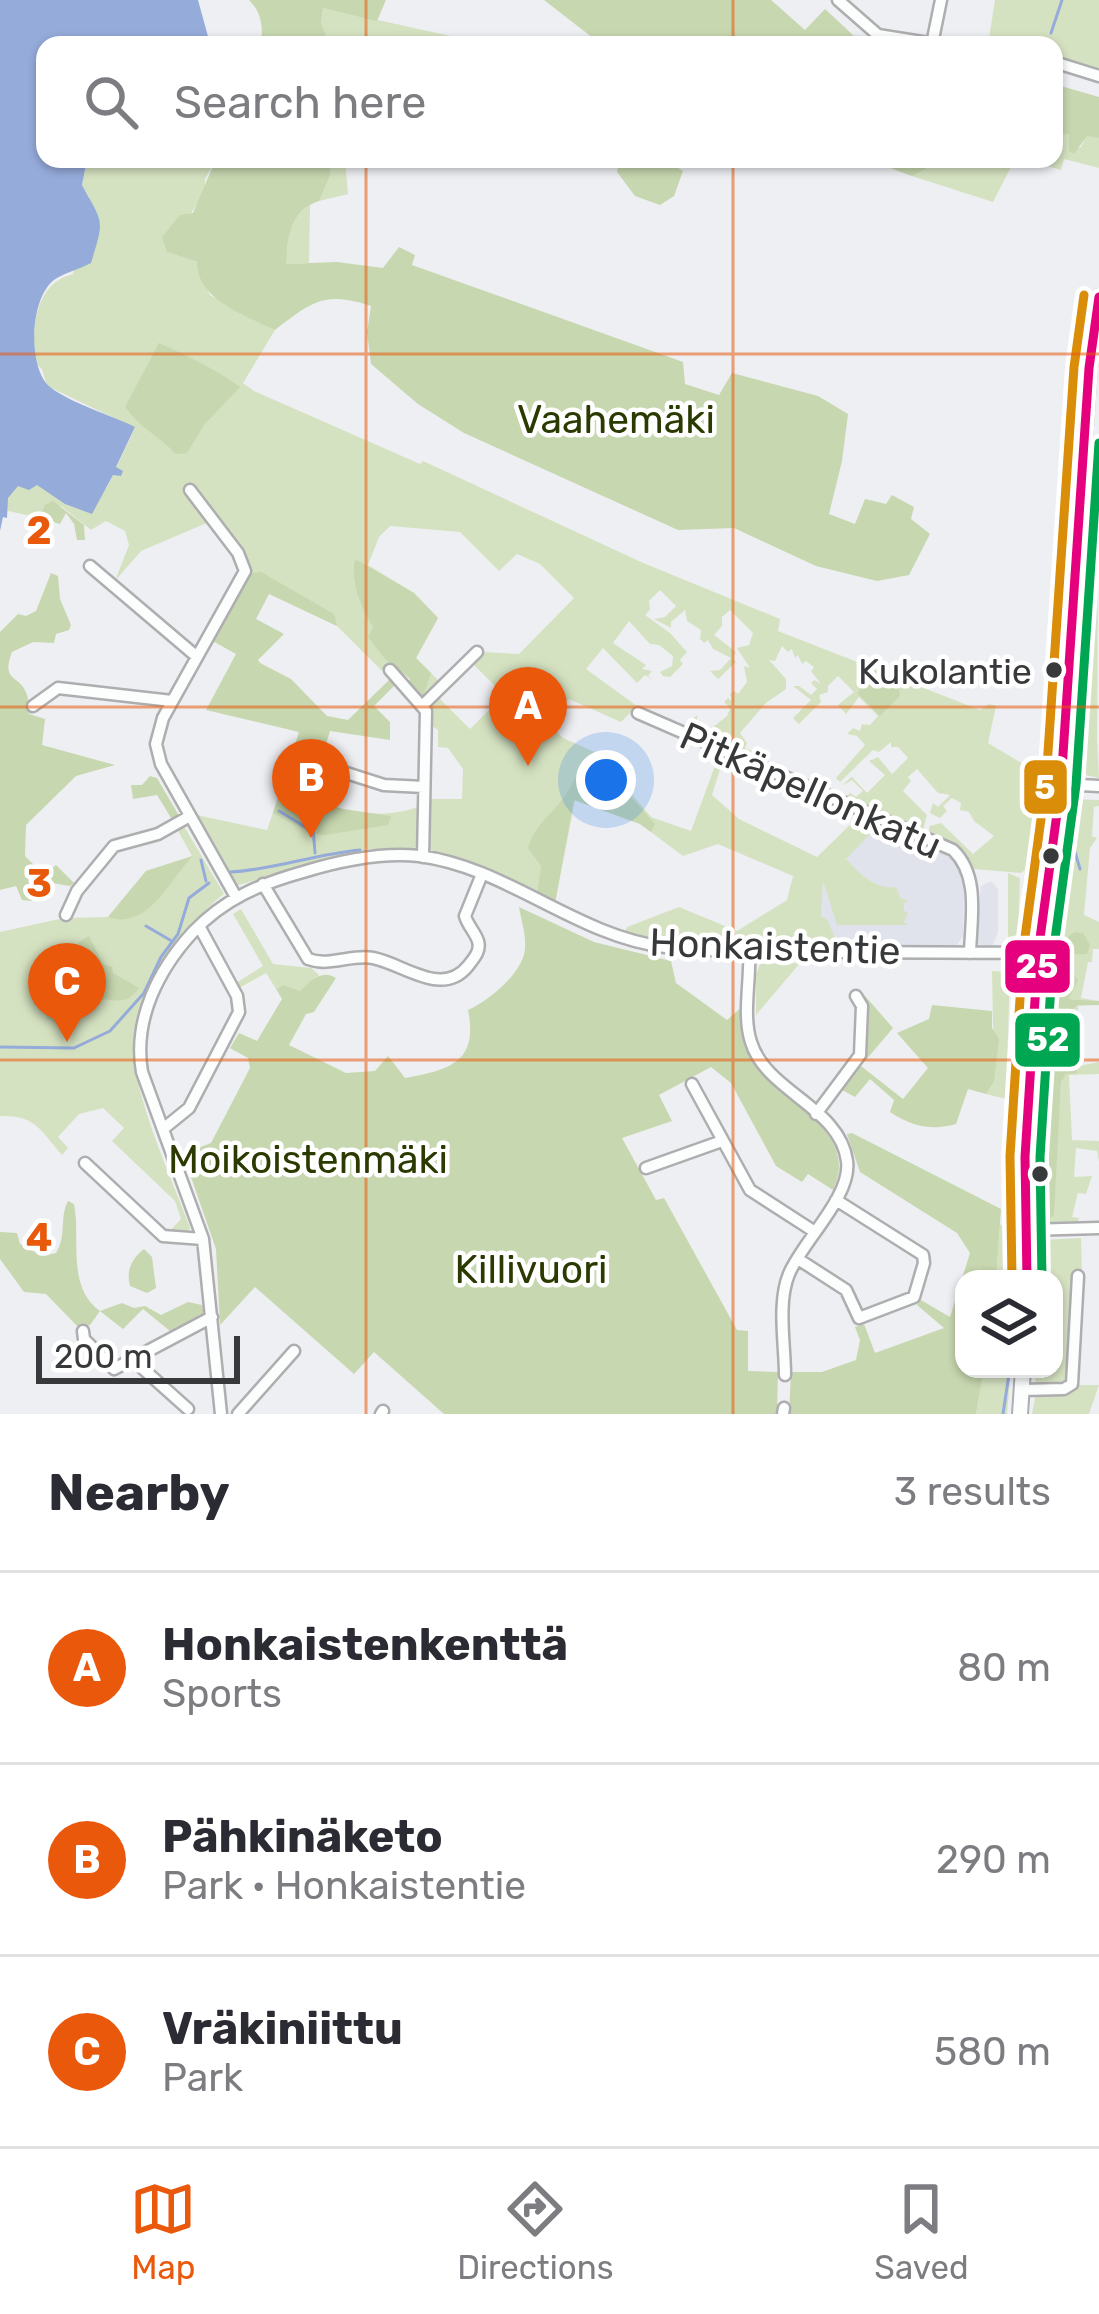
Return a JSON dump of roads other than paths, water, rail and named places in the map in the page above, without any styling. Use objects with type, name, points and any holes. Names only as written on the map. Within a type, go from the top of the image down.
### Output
[{"type":"main road","points":[[1027,1270],[1025,1157],[1038,952],[1061,784],[1099,297]]},
{"type":"main road","points":[[1020,1414],[1023,1378]]},
{"type":"street","points":[[838,0],[884,36]]},
{"type":"street","points":[[934,36],[941,0]]},
{"type":"street","points":[[1063,65],[1099,76]]},
{"type":"street","points":[[190,490],[245,567],[160,724],[156,745],[161,764],[236,897]]},
{"type":"street","points":[[90,566],[196,656]]},
{"type":"street","points":[[424,704],[477,652]]},
{"type":"street","points":[[390,670],[424,704],[423,856]]},
{"type":"street","points":[[33,706],[58,688],[172,701]]},
{"type":"street","name":"Pitkäpellonkatu","points":[[638,713],[953,850],[971,878],[970,952]]},
{"type":"street","points":[[316,763],[384,785],[424,787]]},
{"type":"street","points":[[1061,784],[1099,786]]},
{"type":"street","points":[[66,914],[76,891],[115,846],[158,835],[190,816]]},
{"type":"street","name":"Honkaistentie","points":[[221,1414],[203,1239],[142,1072],[140,1028],[166,968],[199,926],[236,897],[263,884],[367,858],[423,856],[482,874],[587,926],[673,948],[1038,952]]},
{"type":"street","points":[[263,884],[308,959],[325,963],[368,957],[425,978],[452,980],[463,973],[479,948],[465,916],[482,874]]},
{"type":"street","points":[[163,1129],[189,1108],[239,1012],[237,996],[199,926]]},
{"type":"street","points":[[749,950],[752,1046],[764,1066],[833,1130],[846,1157],[846,1178],[798,1259],[785,1291],[784,1375]]},
{"type":"street","points":[[816,1114],[860,1055],[862,1006],[856,996]]},
{"type":"street","points":[[692,1084],[754,1194],[814,1232]]},
{"type":"street","points":[[646,1168],[722,1141]]},
{"type":"street","points":[[85,1163],[163,1236],[203,1239]]},
{"type":"street","points":[[798,1259],[843,1287],[859,1318],[914,1298],[922,1255],[836,1199]]},
{"type":"street","points":[[1027,1230],[1099,1228]]},
{"type":"street","points":[[1022,1390],[1064,1389],[1072,1384],[1078,1276]]},
{"type":"street","points":[[83,1331],[84,1339],[110,1368],[212,1317]]},
{"type":"street","points":[[238,1414],[294,1351]]},
{"type":"street","points":[[132,1359],[188,1408]]},
{"type":"water","points":[[0,0],[198,0],[208,36],[36,36],[36,168],[85,168],[82,185],[100,228],[91,263],[57,278],[41,299],[34,331],[37,364],[58,393],[135,427],[116,467],[123,471],[121,476],[113,475],[92,514],[65,504],[37,485],[29,490],[18,486],[8,498],[7,518],[3,517],[0,531]]},
{"type":"waterway","points":[[1051,33],[1062,0]]},
{"type":"waterway","points":[[311,802],[315,853]]},
{"type":"waterway","points":[[1077,802],[1073,845],[1080,869]]},
{"type":"waterway","points":[[279,811],[312,831]]},
{"type":"waterway","points":[[230,872],[360,850]]},
{"type":"waterway","points":[[201,860],[206,881]]},
{"type":"waterway","points":[[0,1047],[74,1048],[110,1031],[144,993],[178,934],[189,898],[209,883]]},
{"type":"waterway","points":[[146,926],[170,940]]},
{"type":"waterway","points":[[1003,1414],[1008,1378]]},
{"type":"waterway","points":[[1027,1414],[1028,1400]]},
{"type":"place","name":"Kukolantie","points":[[1054,670]]},
{"type":"place","name":"Honkaistenkenttä","points":[[528,766]]},
{"type":"place","name":"Pähkinäketo","points":[[311,838]]},
{"type":"place","name":"Vräkiniittu","points":[[67,1042]]},
{"type":"park label","name":"Vaahemäki","points":[[616,419]]},
{"type":"park label","name":"Moikoistenmäki","points":[[308,1159]]},
{"type":"park label","name":"Killivuori","points":[[531,1269]]}]
